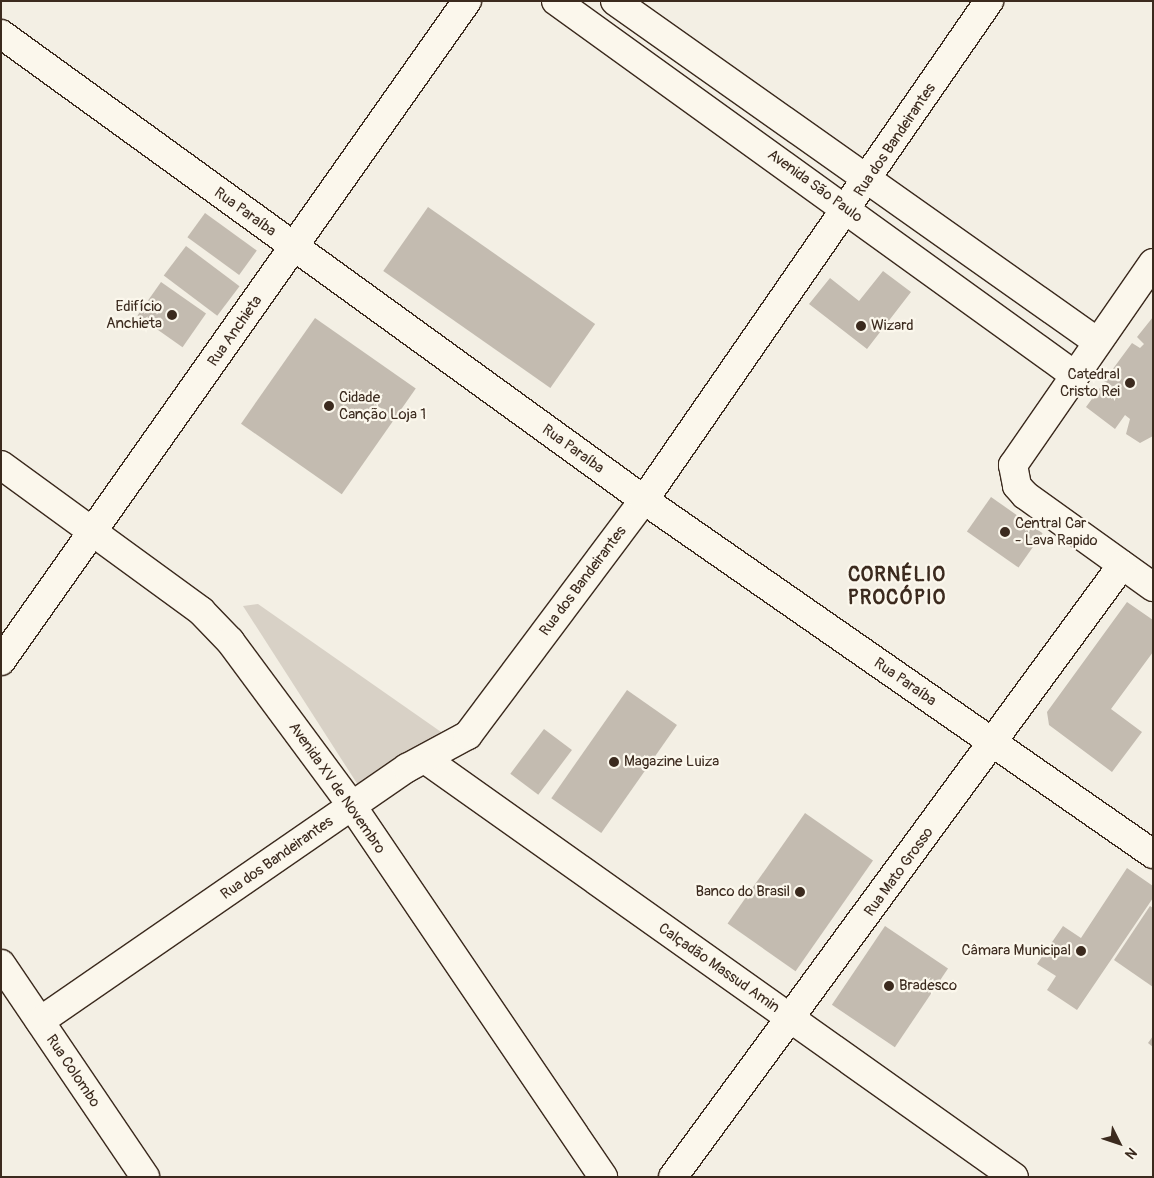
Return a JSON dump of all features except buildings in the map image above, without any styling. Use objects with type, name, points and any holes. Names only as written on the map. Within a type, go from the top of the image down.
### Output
[{"type":"street","name":"Rua Anchieta","points":[[1,660],[94,532],[467,1]]},
{"type":"street","name":"Avenida São Paulo","points":[[556,1],[849,210],[1074,374]]},
{"type":"street","points":[[615,1],[1096,341]]},
{"type":"street","name":"Rua dos Bandeirantes","points":[[40,1021],[352,806],[425,759],[468,735],[644,500],[849,210],[989,1]]},
{"type":"street","name":"Rua Paraíba","points":[[1,34],[293,248],[644,500],[1153,854]]},
{"type":"street","points":[[1153,263],[1016,454],[1013,475],[1025,495],[1153,587]]},
{"type":"street","name":"Avenida XV de Novembro","points":[[1,465],[202,611],[230,641],[352,806],[603,1177]]},
{"type":"street","name":"Rua Mato Grosso","points":[[673,1177],[792,1019],[1122,565]]},
{"type":"street","name":"Calçadão Massud Amin","points":[[425,759],[1014,1177]]},
{"type":"street","name":"Rua Colombo","points":[[1,964],[145,1177]]},
{"type":"shaded area","points":[[258,604],[454,741],[363,788],[358,785],[243,606]]},
{"type":"place","name":"Edifício Anchieta","points":[[172,315]]},
{"type":"place","name":"Wizard","points":[[861,326]]},
{"type":"place","name":"Catedral Cristo Rei","points":[[1130,383]]},
{"type":"place","name":"Cidade Canção Loja 1","points":[[329,406]]},
{"type":"place","name":"Central Car - Lava Rapido","points":[[1005,532]]},
{"type":"place","name":"Magazine Luiza","points":[[614,762]]},
{"type":"place","name":"Banco do Brasil","points":[[800,892]]},
{"type":"place","name":"Câmara Municipal","points":[[1081,951]]},
{"type":"place","name":"Bradesco","points":[[889,986]]},
{"type":"district","name":"CORNÉLIO PROCÓPIO","points":[[897,586]]}]
